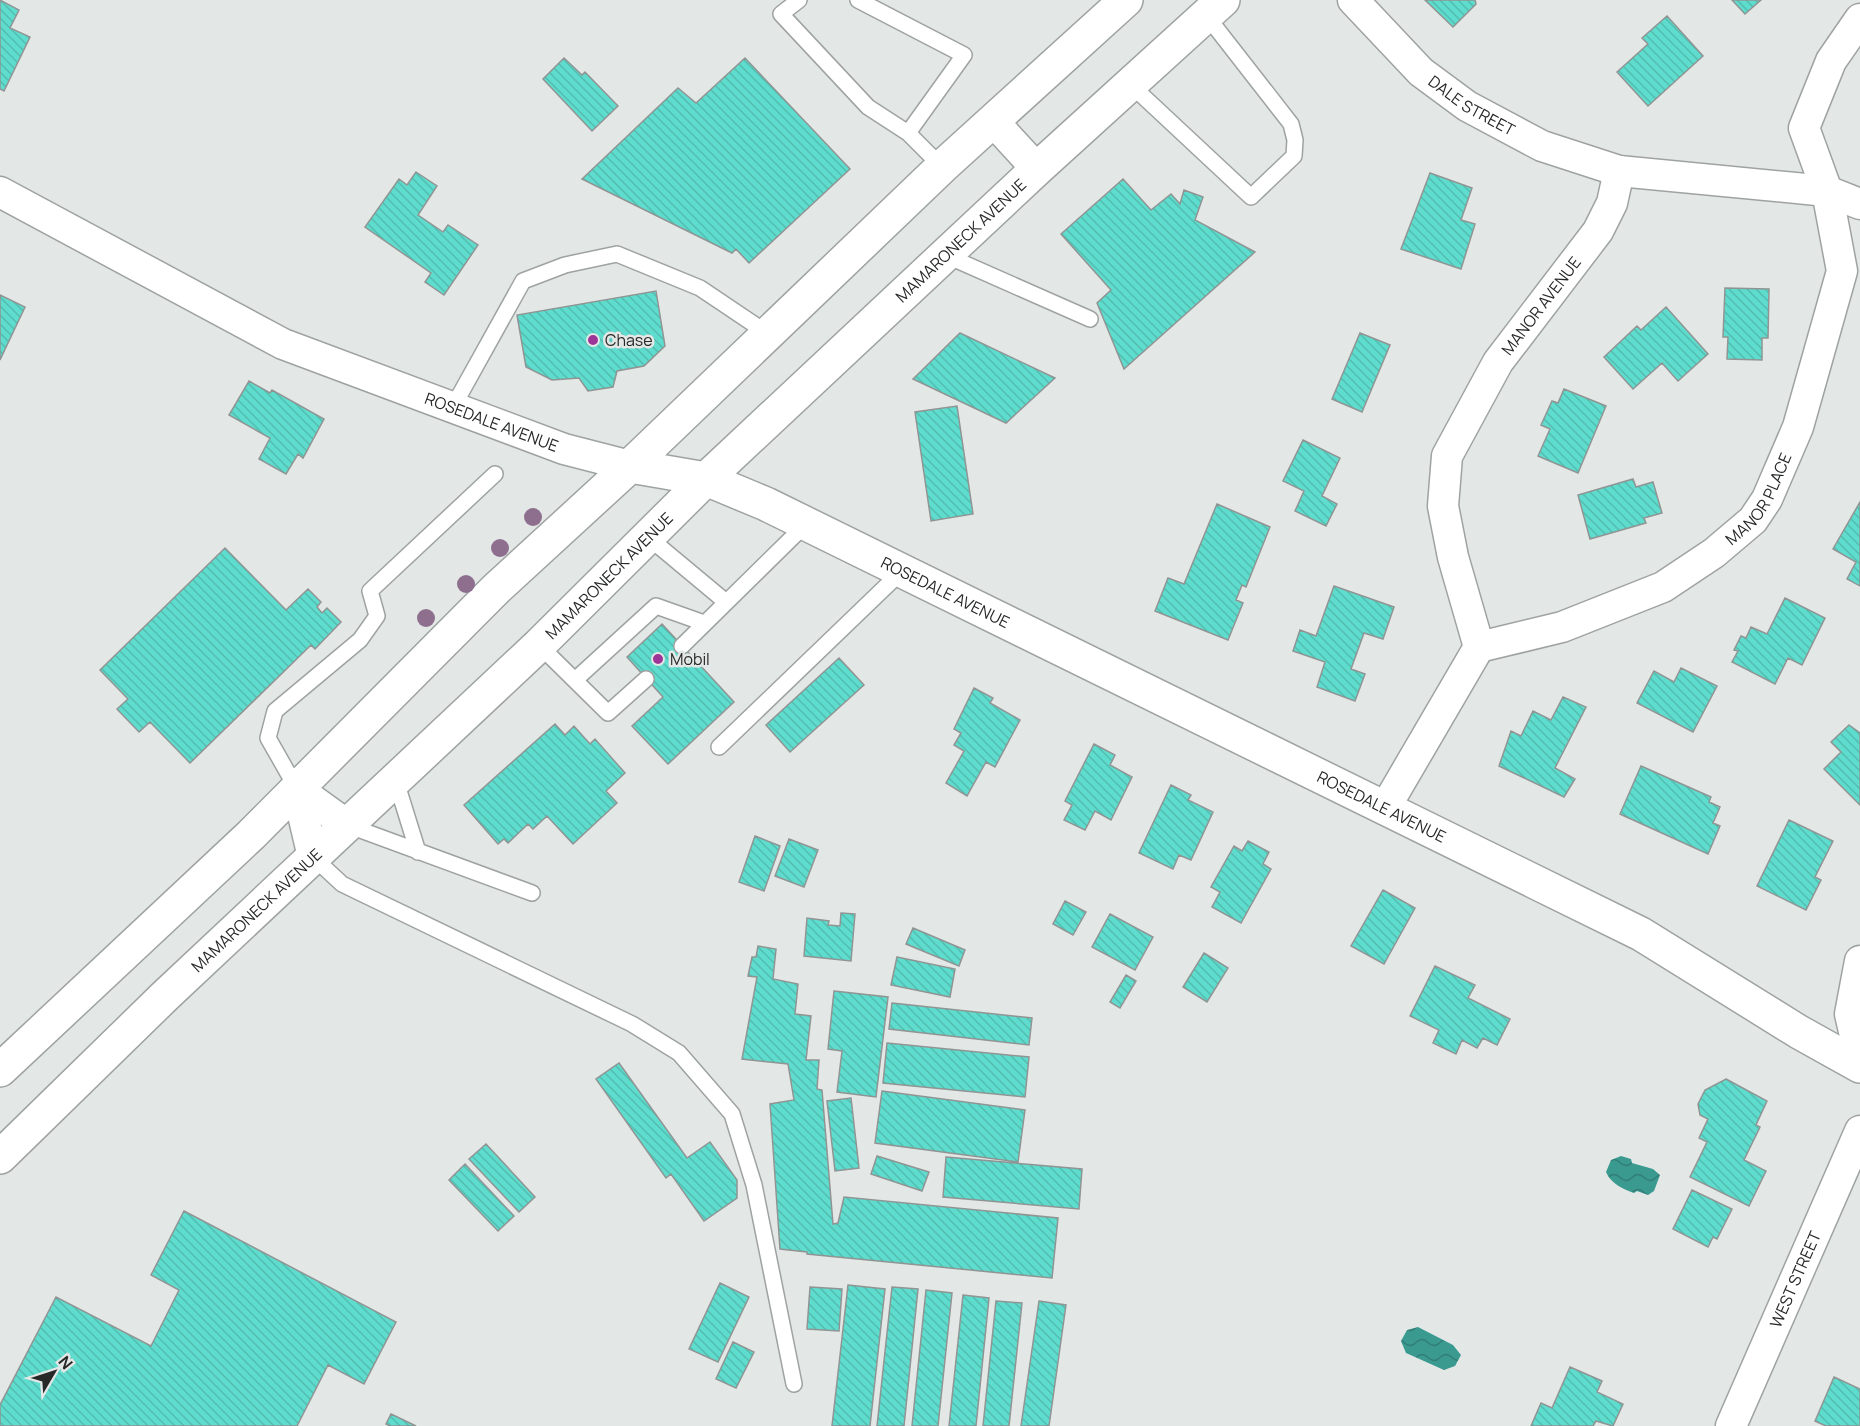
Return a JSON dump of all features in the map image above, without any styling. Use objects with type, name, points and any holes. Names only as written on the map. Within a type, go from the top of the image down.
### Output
[{"type":"main road","points":[[0,1070],[297,789],[496,589],[630,466],[942,167],[1126,0]]},
{"type":"main road","name":"MAMARONECK AVENUE","points":[[0,1157],[165,996],[539,645],[706,479],[1037,169],[1214,8]]},
{"type":"main road","name":"ROSEDALE AVENUE","points":[[630,466],[706,479],[806,524],[1641,934],[1799,1032],[1860,1066]]},
{"type":"street","name":"DALE STREET","points":[[1353,0],[1421,72],[1467,106],[1542,146],[1619,171]]},
{"type":"street","points":[[1827,191],[1804,128],[1831,61],[1860,19]]},
{"type":"street","points":[[993,121],[1037,169]]},
{"type":"street","points":[[1619,171],[1827,191],[1860,204]]},
{"type":"street","name":"MANOR AVENUE","points":[[1479,647],[1453,557],[1443,506],[1447,456],[1498,362],[1598,231],[1612,203],[1619,171]]},
{"type":"street","name":"MANOR PLACE","points":[[1479,647],[1562,627],[1663,587],[1714,553],[1753,520],[1767,499],[1798,427],[1842,271],[1827,191]]},
{"type":"street","name":"ROSEDALE AVENUE","points":[[0,192],[284,344],[564,449],[630,466]]},
{"type":"street","points":[[1385,808],[1479,647]]},
{"type":"street","points":[[297,789],[347,825]]},
{"type":"street","points":[[297,789],[313,857]]},
{"type":"street","points":[[1860,961],[1850,1014],[1860,1057]]},
{"type":"street","name":"WEST STREET","points":[[1731,1426],[1860,1131]]},
{"type":"lane","points":[[799,0],[781,14],[868,107],[908,133],[942,167]]},
{"type":"lane","points":[[858,0],[964,55],[908,133]]},
{"type":"lane","points":[[1131,85],[1251,196],[1294,156],[1295,140],[1291,124],[1214,8]]},
{"type":"lane","points":[[453,407],[523,281],[565,265],[617,254],[700,288],[767,333]]},
{"type":"lane","points":[[945,255],[1090,319]]},
{"type":"lane","points":[[297,789],[268,738],[274,711],[360,640],[377,616],[370,591],[495,474]]},
{"type":"lane","points":[[682,646],[806,524]]},
{"type":"lane","points":[[648,537],[726,602]]},
{"type":"lane","points":[[718,747],[902,571]]},
{"type":"lane","points":[[575,680],[656,606],[704,623]]},
{"type":"lane","points":[[539,645],[608,713],[646,679]]},
{"type":"lane","points":[[395,778],[417,852]]},
{"type":"lane","points":[[347,825],[532,892]]},
{"type":"lane","points":[[313,857],[342,884],[632,1024],[679,1053],[732,1114],[754,1185],[794,1384]]},
{"type":"water","points":[[1621,1156],[1631,1159],[1632,1163],[1653,1169],[1660,1175],[1654,1191],[1648,1195],[1637,1191],[1634,1193],[1611,1180],[1606,1172],[1611,1160]]},
{"type":"water","points":[[1418,1327],[1453,1345],[1461,1355],[1455,1366],[1444,1370],[1406,1353],[1401,1341],[1407,1330]]},
{"type":"building","points":[[0,0],[19,10],[10,28],[30,37],[4,91],[0,89]]},
{"type":"building","points":[[1425,0],[1475,0],[1476,4],[1453,27]]},
{"type":"building","points":[[1732,0],[1761,0],[1745,14]]},
{"type":"building","points":[[1667,16],[1703,56],[1648,106],[1617,72],[1648,44],[1642,38]]},
{"type":"building","points":[[564,58],[582,75],[585,72],[618,106],[592,131],[543,79]]},
{"type":"building","points":[[745,58],[850,169],[749,263],[736,249],[732,253],[582,179],[678,88],[696,103]]},
{"type":"building","points":[[416,172],[437,186],[418,215],[443,232],[448,225],[478,245],[444,295],[425,282],[431,273],[365,227],[399,179],[407,185]]},
{"type":"building","points":[[1430,173],[1472,188],[1461,220],[1475,224],[1461,269],[1401,249]]},
{"type":"building","points":[[1123,179],[1151,210],[1171,194],[1180,204],[1184,190],[1203,197],[1195,220],[1255,252],[1124,369],[1097,303],[1111,290],[1061,234]]},
{"type":"building","points":[[1725,288],[1769,289],[1768,338],[1762,338],[1762,360],[1727,359],[1728,337],[1723,337]]},
{"type":"building","name":"Chase","points":[[656,291],[665,346],[644,366],[617,371],[613,387],[588,391],[579,378],[552,380],[526,367],[517,315]]},
{"type":"building","points":[[0,295],[25,307],[0,360]]},
{"type":"building","points":[[1666,307],[1708,354],[1678,381],[1662,363],[1633,389],[1604,357],[1637,326],[1641,330]]},
{"type":"building","points":[[960,333],[1055,378],[1006,423],[913,379]]},
{"type":"building","points":[[1360,333],[1390,345],[1362,412],[1332,399]]},
{"type":"building","points":[[249,381],[270,393],[272,390],[324,419],[303,458],[298,454],[286,474],[259,459],[270,438],[229,415]]},
{"type":"building","points":[[1564,389],[1606,406],[1578,473],[1538,456],[1550,429],[1541,425],[1552,401],[1558,403]]},
{"type":"building","points":[[957,406],[973,514],[931,521],[915,412]]},
{"type":"building","points":[[1303,440],[1340,458],[1322,496],[1337,504],[1326,526],[1295,511],[1304,491],[1283,481]]},
{"type":"building","points":[[1633,479],[1636,487],[1653,482],[1662,513],[1644,518],[1646,523],[1590,539],[1578,495]]},
{"type":"building","points":[[1860,502],[1860,586],[1847,579],[1856,562],[1833,549]]},
{"type":"building","points":[[1217,504],[1270,527],[1246,587],[1242,585],[1236,600],[1243,603],[1228,640],[1155,611],[1168,578],[1184,584]]},
{"type":"building","points":[[225,548],[286,610],[308,589],[321,602],[317,607],[322,613],[327,608],[341,622],[315,649],[311,645],[190,763],[150,722],[139,732],[117,709],[128,699],[100,670]]},
{"type":"building","points":[[1334,586],[1394,607],[1383,639],[1364,633],[1351,669],[1365,674],[1355,701],[1317,687],[1325,662],[1293,651],[1300,630],[1316,636]]},
{"type":"building","points":[[1785,598],[1825,618],[1802,665],[1788,658],[1775,684],[1732,662],[1738,651],[1734,650],[1741,636],[1746,638],[1751,627],[1767,634]]},
{"type":"building","points":[[662,624],[734,702],[668,764],[632,726],[663,697],[627,657]]},
{"type":"building","points":[[839,658],[864,685],[790,752],[766,725]]},
{"type":"building","points":[[1681,668],[1717,686],[1693,732],[1637,703],[1654,671],[1674,682]]},
{"type":"building","points":[[974,688],[993,698],[990,703],[1020,720],[995,767],[986,762],[967,796],[946,783],[964,751],[954,745],[961,733],[954,729]]},
{"type":"building","points":[[1563,697],[1586,707],[1555,768],[1575,779],[1564,797],[1499,766],[1511,731],[1521,736],[1533,711],[1551,720]]},
{"type":"building","points":[[555,724],[565,735],[574,726],[590,744],[595,739],[625,773],[606,791],[617,803],[573,844],[547,816],[533,829],[528,824],[508,843],[504,839],[498,844],[464,805]]},
{"type":"building","points":[[1849,725],[1860,733],[1860,805],[1824,769],[1841,752],[1831,742]]},
{"type":"building","points":[[1094,744],[1115,755],[1110,765],[1132,777],[1111,820],[1095,811],[1085,830],[1064,820],[1072,805],[1065,801]]},
{"type":"building","points":[[1641,766],[1711,797],[1709,802],[1720,807],[1713,823],[1720,826],[1708,854],[1620,814]]},
{"type":"building","points":[[1171,785],[1191,795],[1188,800],[1213,812],[1191,860],[1179,855],[1173,869],[1139,853]]},
{"type":"building","points":[[1789,820],[1833,841],[1815,877],[1821,880],[1806,910],[1757,886]]},
{"type":"building","points":[[755,836],[780,846],[764,891],[739,882]]},
{"type":"building","points":[[789,839],[818,850],[804,887],[775,876]]},
{"type":"building","points":[[1248,841],[1269,852],[1263,864],[1271,869],[1241,923],[1212,907],[1220,892],[1211,887],[1234,846],[1242,851]]},
{"type":"building","points":[[1383,890],[1415,908],[1384,964],[1351,946]]},
{"type":"building","points":[[1065,901],[1086,912],[1073,935],[1053,924]]},
{"type":"building","points":[[841,913],[855,914],[851,961],[804,956],[807,918],[829,921],[828,925],[840,926]]},
{"type":"building","points":[[1110,914],[1153,937],[1135,970],[1092,947]]},
{"type":"building","points":[[913,928],[965,950],[959,966],[906,944]]},
{"type":"building","points":[[758,946],[776,949],[773,979],[798,984],[795,1014],[811,1016],[806,1060],[819,1060],[817,1089],[822,1090],[833,1224],[838,1223],[844,1197],[1058,1218],[1052,1278],[807,1254],[807,1252],[780,1249],[770,1104],[794,1100],[788,1064],[742,1059],[757,977],[748,976],[752,957],[756,957]]},
{"type":"building","points":[[1204,953],[1228,968],[1207,1002],[1183,987]]},
{"type":"building","points":[[897,957],[955,969],[950,997],[891,985]]},
{"type":"building","points":[[1435,966],[1475,985],[1468,998],[1510,1019],[1497,1045],[1483,1038],[1477,1048],[1462,1040],[1456,1054],[1433,1043],[1439,1030],[1410,1016]]},
{"type":"building","points":[[1126,975],[1136,981],[1120,1008],[1110,1002]]},
{"type":"building","points":[[834,991],[888,997],[876,1097],[837,1092],[842,1051],[828,1049]]},
{"type":"building","points":[[892,1003],[1032,1018],[1029,1045],[889,1029]]},
{"type":"building","points":[[887,1043],[1029,1057],[1025,1097],[883,1083]]},
{"type":"building","points":[[619,1063],[687,1158],[710,1142],[737,1180],[737,1198],[704,1221],[671,1174],[666,1178],[596,1079]]},
{"type":"building","points":[[1726,1079],[1767,1101],[1756,1125],[1760,1127],[1744,1160],[1766,1171],[1749,1206],[1690,1177],[1707,1142],[1699,1138],[1708,1119],[1700,1115],[1698,1104],[1705,1090]]},
{"type":"building","points":[[882,1091],[1025,1110],[1018,1162],[875,1143]]},
{"type":"building","points":[[851,1098],[859,1168],[835,1171],[827,1101]]},
{"type":"building","points":[[486,1144],[535,1197],[519,1212],[469,1159]]},
{"type":"building","points":[[877,1156],[929,1172],[922,1191],[871,1174]]},
{"type":"building","points":[[946,1157],[1082,1169],[1079,1209],[943,1197]]},
{"type":"building","points":[[465,1164],[514,1216],[498,1231],[449,1180]]},
{"type":"building","points":[[1692,1190],[1732,1209],[1717,1239],[1713,1237],[1708,1247],[1673,1229]]},
{"type":"building","points":[[184,1211],[396,1322],[364,1384],[328,1365],[297,1426],[0,1426],[0,1405],[56,1297],[151,1346],[179,1290],[151,1275]]},
{"type":"building","points":[[720,1283],[749,1297],[718,1362],[689,1349]]},
{"type":"building","points":[[848,1285],[885,1289],[870,1426],[832,1426]]},
{"type":"building","points":[[810,1287],[842,1289],[839,1331],[807,1329]]},
{"type":"building","points":[[892,1287],[918,1289],[904,1426],[877,1426]]},
{"type":"building","points":[[926,1290],[952,1293],[938,1426],[912,1426]]},
{"type":"building","points":[[963,1295],[989,1298],[976,1426],[949,1426]]},
{"type":"building","points":[[996,1301],[1022,1303],[1009,1426],[983,1426]]},
{"type":"building","points":[[1039,1301],[1066,1305],[1049,1426],[1021,1426]]},
{"type":"building","points":[[733,1342],[754,1352],[736,1388],[716,1379]]},
{"type":"building","points":[[1570,1367],[1602,1381],[1597,1392],[1623,1404],[1613,1426],[1596,1421],[1593,1426],[1531,1426],[1541,1403],[1552,1408]]},
{"type":"building","points":[[1834,1377],[1860,1389],[1860,1426],[1826,1426],[1815,1421]]},
{"type":"building","points":[[391,1414],[416,1426],[390,1426],[386,1424]]},
{"type":"place","name":"Chase","points":[[593,340]]},
{"type":"place","name":"Mobil","points":[[658,659]]}]
